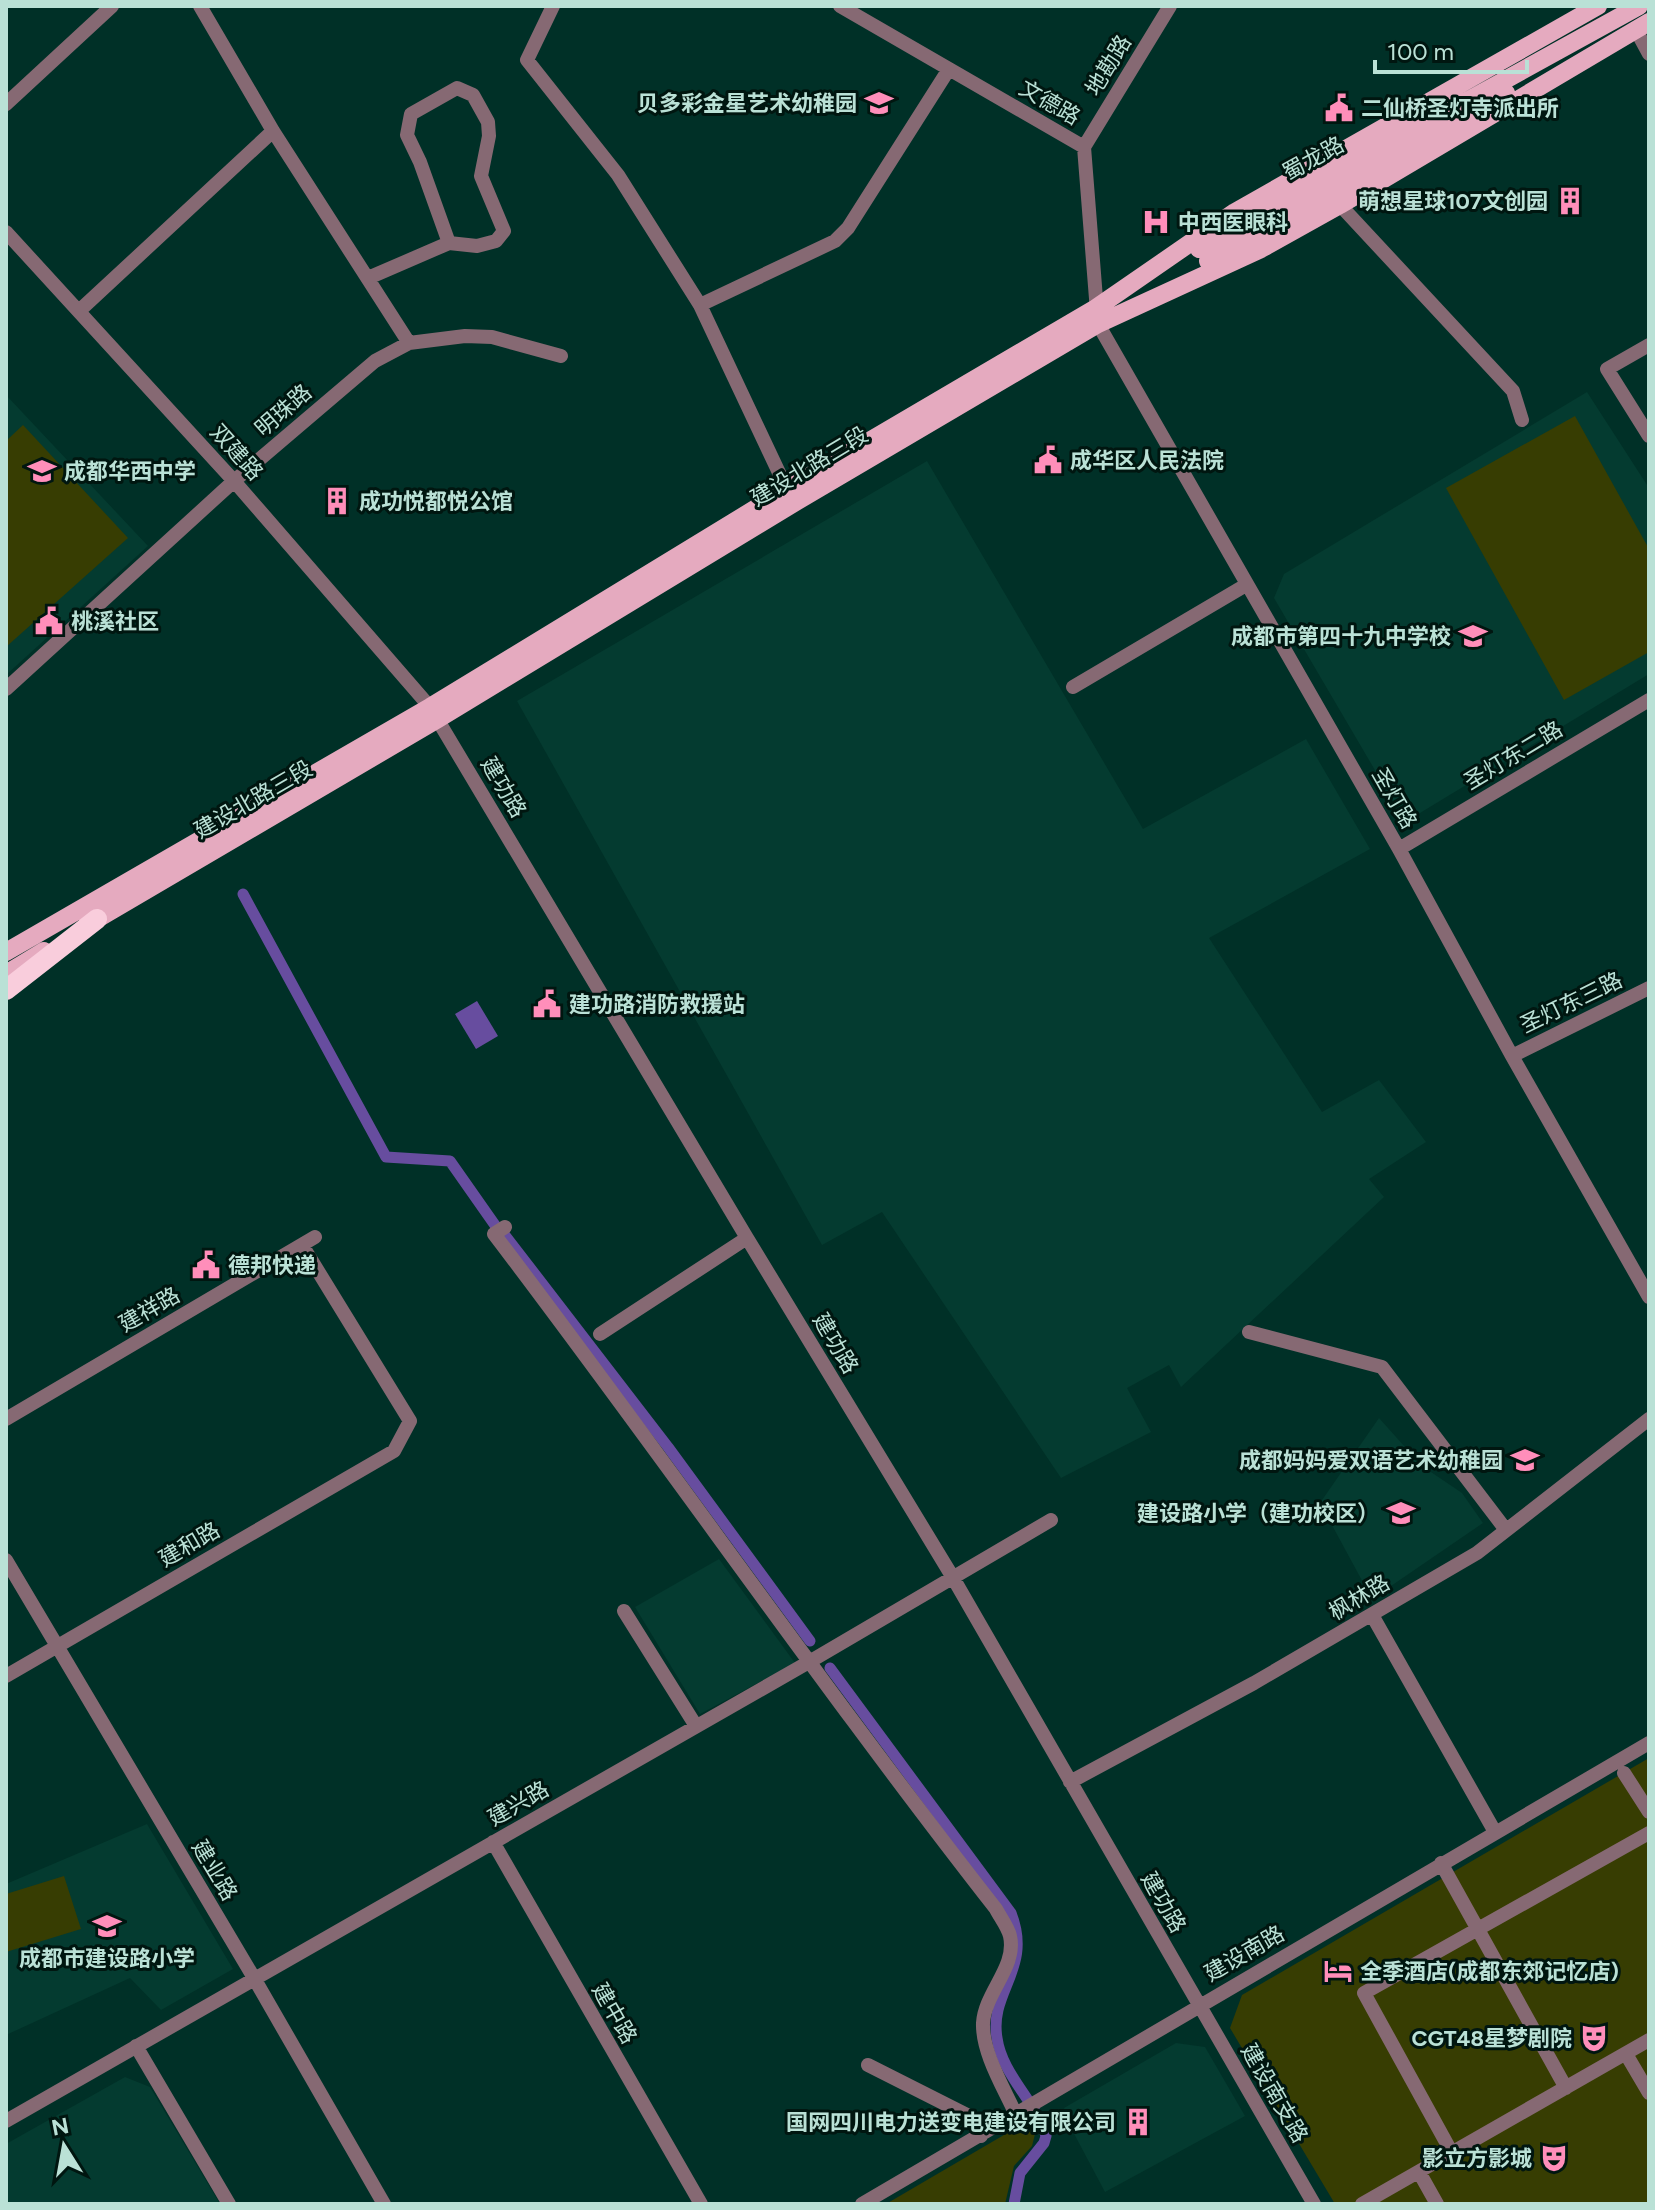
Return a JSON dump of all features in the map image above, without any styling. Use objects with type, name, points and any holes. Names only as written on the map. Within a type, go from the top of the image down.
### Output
[{"type":"highway","points":[[6,990],[97,919]]},
{"type":"main road","name":"建设北路三段","points":[[6,974],[790,496],[1097,316],[1235,212],[1598,6]]},
{"type":"main road","name":"蜀龙路","points":[[1345,175],[1639,6]]},
{"type":"main road","name":"蜀龙路","points":[[1345,175],[1649,13]]},
{"type":"main road","name":"建设北路三段","points":[[1097,316],[1261,249],[1642,26]]},
{"type":"main road","points":[[1097,316],[1345,175]]},
{"type":"main road","name":"建设北路三段","points":[[6,952],[434,713]]},
{"type":"street","points":[[6,104],[112,6]]},
{"type":"street","points":[[200,6],[273,131],[409,343]]},
{"type":"street","points":[[553,6],[527,60],[618,175],[700,305],[790,496]]},
{"type":"street","name":"文德路","points":[[840,6],[1084,147],[1097,316]]},
{"type":"street","name":"地勘路","points":[[1084,147],[1170,6]]},
{"type":"street","points":[[1642,26],[1649,54]]},
{"type":"street","points":[[700,305],[835,241],[848,228],[949,69]]},
{"type":"street","points":[[368,278],[449,243],[477,246],[496,241],[504,231],[481,176],[489,136],[488,122],[473,95],[457,88],[411,114],[407,135],[449,243]]},
{"type":"street","points":[[79,311],[273,131]]},
{"type":"street","points":[[1340,205],[1513,391],[1522,420]]},
{"type":"street","name":"双建路","points":[[6,232],[234,481],[434,713]]},
{"type":"street","name":"圣灯路","points":[[1097,316],[1649,1297]]},
{"type":"street","name":"明珠路","points":[[6,689],[234,481],[375,361],[409,343],[465,336],[492,337],[561,356]]},
{"type":"street","points":[[1649,345],[1607,369],[1649,436]]},
{"type":"street","points":[[1073,687],[1246,585]]},
{"type":"street","name":"圣灯东二路","points":[[1399,849],[1649,700]]},
{"type":"street","name":"建功路","points":[[434,713],[952,1576],[1199,2005]]},
{"type":"street","name":"圣灯东三路","points":[[1512,1056],[1649,988]]},
{"type":"street","points":[[505,1227],[494,1234],[729,1549],[809,1662],[996,1909],[1010,1936],[1011,1957],[986,2003],[983,2026],[988,2051],[1018,2114]]},
{"type":"street","points":[[600,1334],[747,1238]]},
{"type":"street","name":"建祥路","points":[[6,1419],[308,1241],[410,1421],[394,1451]]},
{"type":"street","points":[[1249,1332],[1382,1367],[1506,1530]]},
{"type":"street","name":"枫林路","points":[[1070,1782],[1254,1683],[1477,1553],[1649,1419]]},
{"type":"street","name":"建和路","points":[[6,1676],[394,1451]]},
{"type":"street","name":"建兴路","points":[[6,2121],[809,1662],[1051,1520]]},
{"type":"street","name":"建业路","points":[[6,1560],[384,2204]]},
{"type":"street","points":[[624,1611],[696,1726]]},
{"type":"street","points":[[1372,1615],[1495,1832]]},
{"type":"street","name":"建设南路","points":[[862,2204],[1649,1743]]},
{"type":"street","points":[[1624,1773],[1649,1812]]},
{"type":"street","points":[[1452,2153],[1364,1993],[1649,1833]]},
{"type":"street","name":"建中路","points":[[493,1842],[701,2204]]},
{"type":"street","points":[[1441,1863],[1566,2088]]},
{"type":"street","name":"建设南支路","points":[[1199,2005],[1314,2204]]},
{"type":"street","points":[[1362,2204],[1649,2040]]},
{"type":"street","points":[[136,2046],[229,2204]]},
{"type":"street","points":[[1626,2054],[1649,2093]]},
{"type":"street","points":[[868,2065],[967,2115],[981,2136]]},
{"type":"street","points":[[1419,2172],[1437,2204]]},
{"type":"shaded area","name":"成都市第四十九中学校","points":[[1587,392],[1649,488],[1649,674],[1420,813],[1396,806],[1274,598],[1284,574]]},
{"type":"shaded area","name":"成都华西中学","points":[[6,395],[148,546],[6,675]]},
{"type":"shaded area","points":[[1575,416],[1649,549],[1649,652],[1564,700],[1446,488]]},
{"type":"shaded area","name":"成都华西中学","points":[[23,425],[128,538],[6,647],[6,441]]},
{"type":"shaded area","points":[[927,461],[1143,829],[1306,739],[1370,849],[1209,938],[1322,1112],[1379,1080],[1426,1142],[1369,1179],[1384,1197],[1181,1387],[1169,1365],[1127,1388],[1151,1432],[1061,1478],[882,1212],[822,1245],[517,701]]},
{"type":"shaded area","points":[[477,1001],[498,1036],[476,1049],[455,1014]]},
{"type":"shaded area","name":"建设路小学（建功校区）","points":[[1379,1418],[1422,1466],[1462,1493],[1483,1523],[1372,1599],[1320,1503]]},
{"type":"shaded area","points":[[719,1559],[795,1663],[700,1714],[635,1607]]},
{"type":"shaded area","points":[[1649,1758],[1649,2204],[1335,2204],[1230,2028],[1242,1995]]},
{"type":"shaded area","name":"成都市建设路小学","points":[[147,1824],[233,1969],[161,2010],[130,1978],[6,2035],[6,1884]]},
{"type":"shaded area","points":[[64,1876],[81,1929],[6,1952],[6,1894]]},
{"type":"shaded area","name":"国网四川电力送变电建设有限公司","points":[[1176,2043],[1205,2047],[1245,2116],[1105,2192],[1071,2128],[1064,2108]]},
{"type":"shaded area","points":[[125,2077],[150,2087],[220,2204],[6,2204],[6,2144]]},
{"type":"shaded area","points":[[1028,2121],[1035,2134],[1032,2146],[1014,2166],[1005,2204],[886,2204]]},
{"type":"waterway","points":[[243,894],[386,1157],[450,1161],[497,1228]]},
{"type":"waterway","points":[[504,1234],[668,1447],[810,1641]]},
{"type":"waterway","points":[[830,1668],[1011,1913],[1017,1950],[999,2007],[997,2038],[1005,2064],[1035,2111],[1046,2136],[1020,2173],[1014,2204]]},
{"type":"place","name":"贝多彩金星艺术幼稚园","points":[[879,103]]},
{"type":"place","name":"二仙桥圣灯寺派出所","points":[[1339,108]]},
{"type":"place","name":"萌想星球107文创园","points":[[1570,201]]},
{"type":"place","name":"中西医眼科","points":[[1156,222]]},
{"type":"place","name":"成华区人民法院","points":[[1048,460]]},
{"type":"place","name":"成都华西中学","points":[[42,471]]},
{"type":"place","name":"成功悦都悦公馆","points":[[337,501]]},
{"type":"place","name":"桃溪社区","points":[[49,621]]},
{"type":"place","name":"成都市第四十九中学校","points":[[1473,636]]},
{"type":"place","name":"建功路消防救援站","points":[[547,1004]]},
{"type":"place","name":"德邦快递","points":[[206,1265]]},
{"type":"place","name":"成都妈妈爱双语艺术幼稚园","points":[[1525,1460]]},
{"type":"place","name":"建设路小学（建功校区）","points":[[1401,1513]]},
{"type":"place","name":"成都市建设路小学","points":[[107,1926]]},
{"type":"place","name":"全季酒店(成都东郊记忆店)","points":[[1338,1971]]},
{"type":"place","name":"CGT48星梦剧院","points":[[1594,2038]]},
{"type":"place","name":"国网四川电力送变电建设有限公司","points":[[1138,2122]]},
{"type":"place","name":"影立方影城","points":[[1554,2158]]}]
